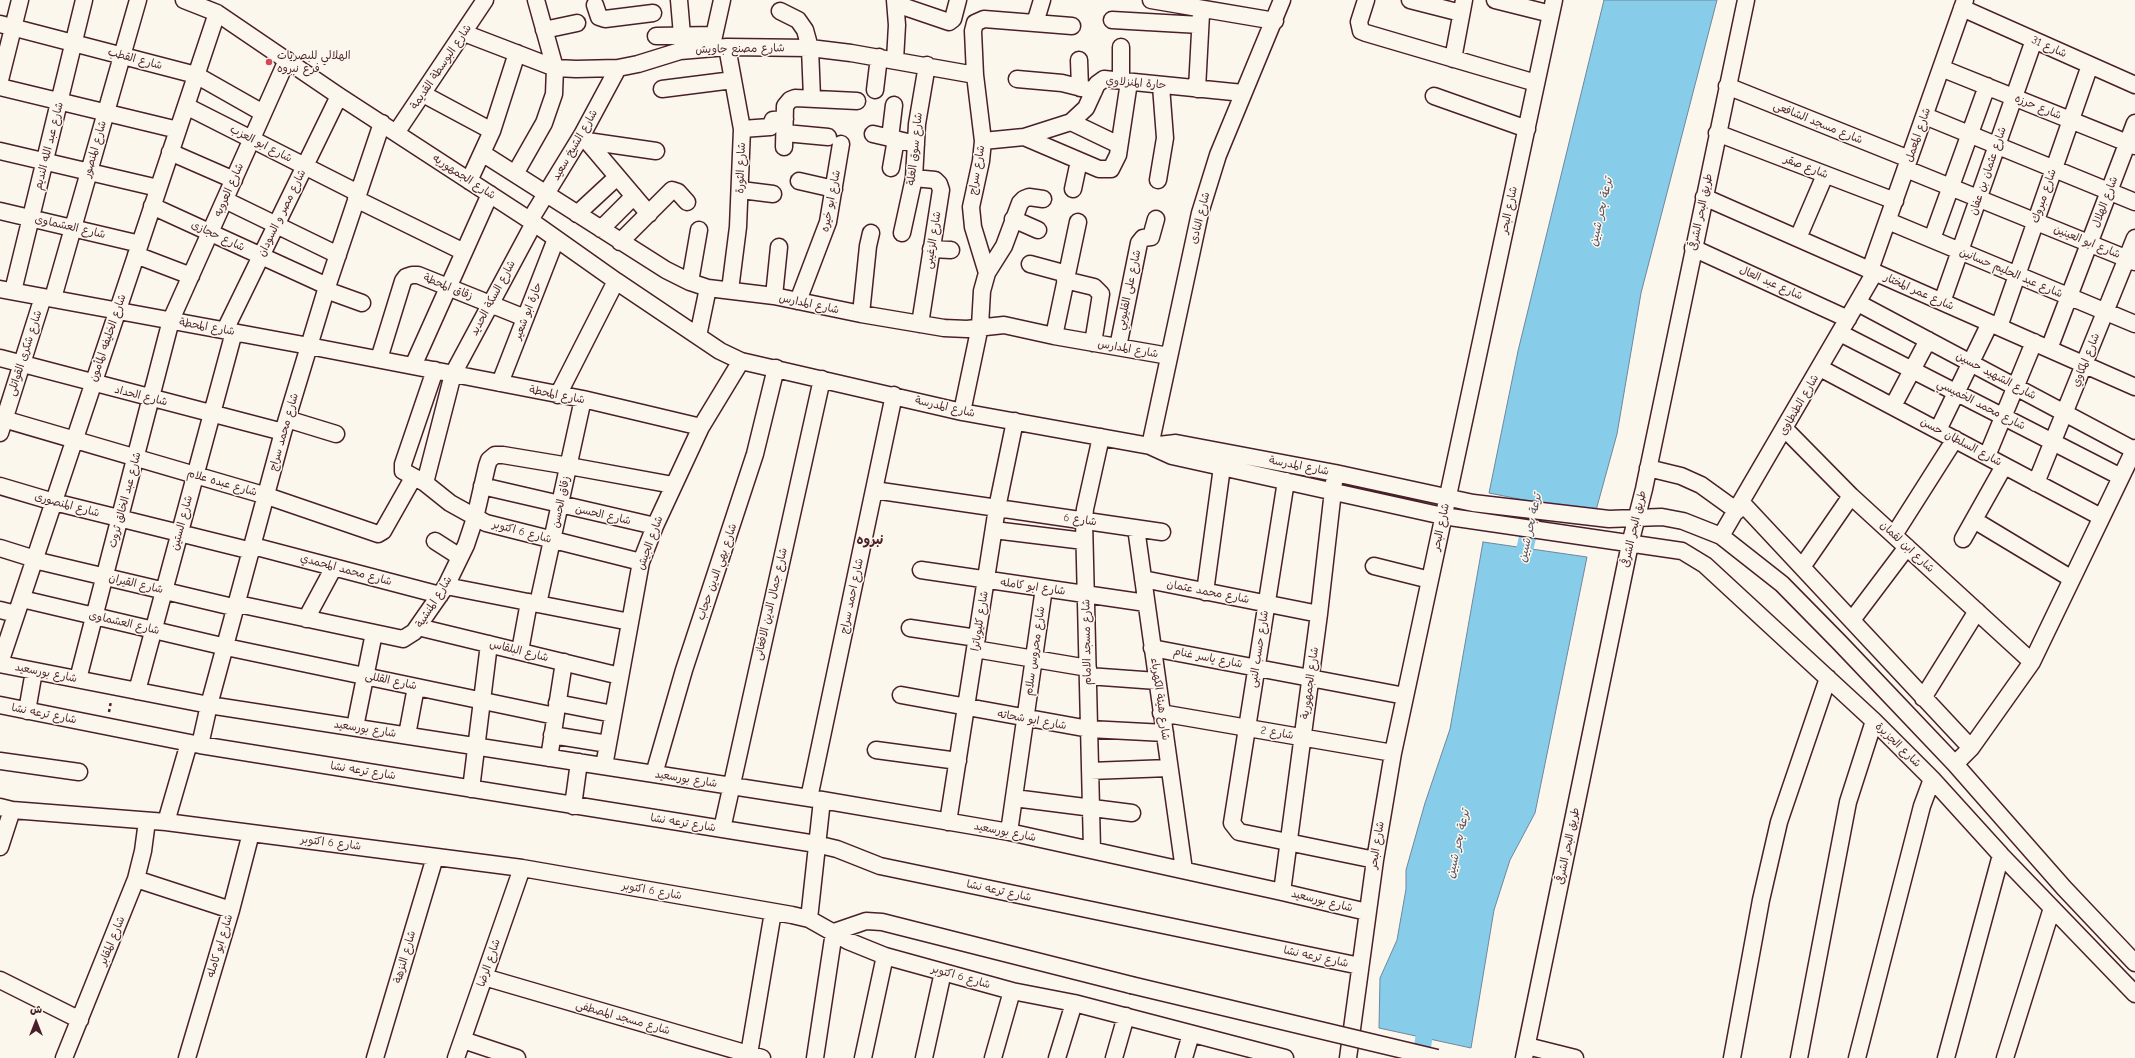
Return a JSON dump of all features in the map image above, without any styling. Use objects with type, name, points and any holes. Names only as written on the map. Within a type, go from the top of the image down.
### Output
[{"type":"street","points":[[0,80],[7,26],[20,0]]},
{"type":"street","name":"شارع عبد الله النديم","points":[[6,290],[31,218],[84,0]]},
{"type":"street","name":"شارع المنصور","points":[[48,298],[73,228],[138,0]]},
{"type":"street","name":"شارع الجمهوريه","points":[[184,0],[217,13],[339,96],[532,222],[720,351],[742,361]]},
{"type":"street","name":"شارع البوسطة القديمة","points":[[396,133],[485,0]]},
{"type":"street","points":[[515,174],[544,123],[554,94],[555,68],[536,0]]},
{"type":"street","points":[[680,0],[682,35]]},
{"type":"street","points":[[656,36],[682,35],[718,43],[722,0]]},
{"type":"street","points":[[895,60],[896,2],[949,22],[953,19],[958,0]]},
{"type":"street","points":[[1035,23],[1042,0]]},
{"type":"street","points":[[1151,0],[1198,5],[1274,20]]},
{"type":"street","name":"شارع النادى","points":[[1150,446],[1200,213],[1218,155],[1242,93],[1282,0]]},
{"type":"street","points":[[1366,0],[1359,22],[1361,31],[1536,83]]},
{"type":"street","points":[[1410,0],[1463,7],[1453,58]]},
{"type":"street","points":[[1495,0],[1553,7]]},
{"type":"street","name":"طريق البحر الشرقى","points":[[1525,1052],[1630,544],[1648,468],[1746,0]]},
{"type":"street","name":"شارع 31","points":[[1964,4],[2034,40],[2135,85]]},
{"type":"street","name":"شارع المعمل","points":[[1873,271],[1888,221],[1964,4]]},
{"type":"street","points":[[595,5],[599,17],[605,19],[653,6],[660,56]]},
{"type":"street","points":[[1197,89],[1200,25],[1198,5]]},
{"type":"street","name":"شارع البحر","points":[[1348,1058],[1374,860],[1393,753],[1553,7]]},
{"type":"street","points":[[780,11],[798,20],[802,25],[810,48],[812,98]]},
{"type":"street","name":"شارع الخليفه المأمون","points":[[0,664],[217,13]]},
{"type":"street","name":"شارع سراج","points":[[962,412],[980,326],[982,291],[986,273],[973,227],[971,207],[981,161],[982,141],[975,75],[973,31],[975,24],[979,20],[1072,26]]},
{"type":"street","points":[[1112,20],[1200,25]]},
{"type":"street","points":[[544,30],[577,23]]},
{"type":"street","name":"شارع القطب","points":[[7,26],[196,75],[263,113]]},
{"type":"street","name":"شارع مصنع جاويش","points":[[464,33],[555,68],[618,68],[638,64],[660,56],[718,43],[810,48],[879,57],[975,75]]},
{"type":"street","name":"شارع عثمان بن عفان","points":[[1942,302],[2034,40]]},
{"type":"street","name":"شارع الثورة","points":[[718,43],[733,80],[742,129],[740,190],[730,290]]},
{"type":"street","points":[[1024,137],[1099,169],[1110,169],[1118,155],[1125,81],[1121,47]]},
{"type":"street","points":[[469,181],[492,131],[518,53]]},
{"type":"street","points":[[875,90],[879,57]]},
{"type":"street","name":"شارع العروبه","points":[[171,320],[287,60]]},
{"type":"street","points":[[1017,79],[1062,83],[1087,89],[1080,60]]},
{"type":"street","name":"شارع سوق الغلة","points":[[902,233],[914,178],[917,124],[927,65]]},
{"type":"street","name":"شارع مبروك","points":[[1938,430],[1971,363],[1995,325],[2017,275],[2090,65]]},
{"type":"street","name":"شارع الشيخ سعيد","points":[[532,222],[547,194],[585,138],[618,68]]},
{"type":"street","name":"شارع حرزه","points":[[1941,68],[2131,144]]},
{"type":"street","points":[[662,89],[733,80]]},
{"type":"street","name":"حارة المنزلاوي","points":[[982,141],[1024,137],[1071,122],[1086,108],[1087,89],[1100,80],[1125,81],[1160,86],[1242,93]]},
{"type":"street","points":[[1158,180],[1165,138],[1160,86]]},
{"type":"street","name":"شارع مسجد الشافعى","points":[[1727,86],[1908,164]]},
{"type":"street","points":[[1932,239],[1987,86]]},
{"type":"street","points":[[0,87],[178,130]]},
{"type":"street","points":[[423,94],[492,131]]},
{"type":"street","name":"شارع مصر و السودان","points":[[229,331],[261,256],[339,96]]},
{"type":"street","points":[[1434,96],[1527,129]]},
{"type":"street","points":[[785,133],[785,106],[790,100],[795,98],[812,98],[857,101]]},
{"type":"street","points":[[891,168],[894,105]]},
{"type":"street","name":"شارع ابو العزب","points":[[186,106],[305,166],[357,196],[464,252]]},
{"type":"street","points":[[1925,116],[2135,202]]},
{"type":"street","points":[[742,129],[770,127],[772,120],[785,133]]},
{"type":"street","points":[[1071,122],[1119,145]]},
{"type":"street","name":"شارع محمد سراج","points":[[166,822],[209,704],[226,647],[285,425],[327,288],[382,123]]},
{"type":"street","name":"شارع الهلال","points":[[2049,349],[2109,191],[2131,144],[2135,123]]},
{"type":"street","name":"شارع ابو خيره","points":[[785,133],[834,140],[834,189],[826,230],[798,301]]},
{"type":"street","name":"شارع صقر","points":[[1717,133],[1895,201]]},
{"type":"street","points":[[873,134],[916,144]]},
{"type":"street","points":[[585,138],[656,150]]},
{"type":"street","points":[[585,138],[649,214]]},
{"type":"street","points":[[0,151],[158,188]]},
{"type":"street","points":[[170,152],[234,180]]},
{"type":"street","name":"شارع المدارس","points":[[482,153],[620,242],[690,282],[708,288],[774,296],[861,314],[920,324],[967,329],[980,326],[1004,325],[1054,336],[1169,356]]},
{"type":"street","points":[[1073,188],[1079,161]]},
{"type":"street","name":"شارع ابو العينين","points":[[1908,164],[1951,187],[2131,260]]},
{"type":"street","points":[[1798,238],[1825,175]]},
{"type":"street","points":[[578,214],[617,177]]},
{"type":"street","name":"شارع الزغيبى","points":[[914,178],[935,180],[939,184],[941,190],[920,324]]},
{"type":"street","points":[[799,182],[834,189]]},
{"type":"street","points":[[620,242],[672,190],[678,192],[687,202]]},
{"type":"street","points":[[740,190],[774,194]]},
{"type":"street","points":[[413,366],[490,194]]},
{"type":"street","points":[[601,229],[634,196]]},
{"type":"street","points":[[986,273],[1004,246],[1013,219],[1024,199],[1030,197],[1043,199]]},
{"type":"street","name":"شارع عمر المختار","points":[[1704,197],[2135,387]]},
{"type":"street","points":[[225,200],[338,255]]},
{"type":"street","name":"شارع حجازى","points":[[152,206],[362,303]]},
{"type":"street","name":"شارع العشماوى","points":[[0,210],[73,228],[138,249],[191,276]]},
{"type":"street","points":[[1013,219],[1038,230]]},
{"type":"street","name":"شارع على القليوبي","points":[[1118,347],[1139,243],[1142,238],[1151,237],[1156,219]]},
{"type":"street","name":"شارع عبد الحليم حسانين","points":[[1888,221],[2135,324]]},
{"type":"street","name":"شارع السكة الحديد","points":[[419,480],[453,374],[532,222]]},
{"type":"street","points":[[1054,336],[1078,222]]},
{"type":"street","points":[[690,282],[699,230]]},
{"type":"street","points":[[861,314],[868,246],[871,233]]},
{"type":"street","name":"شارع المكاوي","points":[[2036,482],[2105,312],[2131,260],[2135,238]]},
{"type":"street","name":"حارة ابو شعير","points":[[500,383],[556,239]]},
{"type":"street","points":[[774,296],[779,247]]},
{"type":"street","name":"شارع عبد العال","points":[[1693,248],[1848,318]]},
{"type":"street","points":[[931,249],[951,250]]},
{"type":"street","points":[[1030,264],[1094,287],[1100,294],[1093,343]]},
{"type":"street","name":"شارع الطنطاوى","points":[[1721,536],[1740,507],[1858,303],[1873,271]]},
{"type":"street","name":"زقاق المحطة","points":[[379,359],[406,277],[418,275],[525,318]]},
{"type":"street","points":[[558,395],[616,281]]},
{"type":"street","points":[[698,336],[708,288]]},
{"type":"street","name":"شارع المحطة","points":[[6,290],[436,370],[583,399],[701,427]]},
{"type":"street","name":"شارع شكرى القواتلى","points":[[1,424],[21,365],[48,298]]},
{"type":"street","name":"شارع الشهيد حسين","points":[[1858,303],[2064,413],[2135,449]]},
{"type":"street","name":"شارع عبد الخالق ثروت","points":[[78,679],[171,320]]},
{"type":"street","name":"شارع الستين","points":[[137,691],[212,414],[229,331]]},
{"type":"street","name":"شارع محمد الخميسي","points":[[1840,333],[2121,476]]},
{"type":"street","points":[[1893,406],[1928,340]]},
{"type":"street","points":[[1987,456],[2034,342]]},
{"type":"street","name":"شارع الحداد","points":[[0,358],[21,365],[212,414],[336,434]]},
{"type":"street","name":"شارع المدرسة","points":[[742,361],[894,395],[962,412],[1150,446],[1172,456],[1469,521]]},
{"type":"street","name":"شارع الجيش","points":[[604,766],[641,562],[655,526],[701,427],[742,361]]},
{"type":"street","name":"شارع بهي الدين حجاب","points":[[654,774],[684,670],[755,454],[776,368]]},
{"type":"street","name":"شارع السلطان حسن","points":[[1820,368],[2101,517]]},
{"type":"street","name":"شارع 6 اكتوبر","points":[[436,370],[402,468],[403,471],[419,480],[450,503],[475,518],[552,541],[641,562]]},
{"type":"street","name":"شارع جمال الدين الافغانى","points":[[722,829],[730,786],[822,379]]},
{"type":"street","name":"شارع احمد سراج","points":[[808,919],[816,844],[816,799],[874,490],[894,395]]},
{"type":"street","name":"زقاق الحسن","points":[[520,651],[552,541],[583,399]]},
{"type":"street","name":"شارع كليوباترا","points":[[948,822],[997,508],[1015,421]]},
{"type":"street","name":"شارع عبده علام","points":[[1,424],[74,440],[267,496],[378,534],[383,530],[419,480]]},
{"type":"street","name":"شارع ابن لقمان","points":[[1785,429],[1852,496],[2032,662]]},
{"type":"street","name":"شارع مسجد الامام","points":[[1092,850],[1084,521],[1101,437]]},
{"type":"street","points":[[1894,535],[1955,439]]},
{"type":"street","name":"شارع المدرسة","points":[[1150,446],[1176,443],[1336,473],[1473,503],[1610,519],[1637,517]]},
{"type":"street","points":[[1954,764],[1971,748],[2032,662],[2135,449]]},
{"type":"street","name":"شارع المنشية","points":[[237,606],[403,639],[409,637],[418,627],[443,591],[460,557],[475,518],[489,460],[495,455],[502,455],[569,466]]},
{"type":"street","points":[[569,466],[674,486]]},
{"type":"street","points":[[1963,539],[2004,466]]},
{"type":"street","points":[[1205,592],[1222,467]]},
{"type":"street","points":[[1648,468],[1681,476],[1701,485],[1740,507],[1802,567],[1971,748]]},
{"type":"street","name":"شارع الجمهورية","points":[[1282,892],[1311,678],[1336,473]]},
{"type":"street","name":"شارع حسب النبى","points":[[1286,481],[1232,823],[1239,832],[1289,842]]},
{"type":"street","name":"شارع المنصورى","points":[[0,486],[54,502],[252,548]]},
{"type":"street","name":"شارع الحسن","points":[[482,486],[655,526]]},
{"type":"street","name":"شارع 6","points":[[874,490],[1162,532]]},
{"type":"street","points":[[1802,567],[1852,496]]},
{"type":"street","points":[[1637,517],[1662,517],[1683,521],[1721,536],[1782,584],[1954,764],[2064,888],[2135,963]]},
{"type":"street","points":[[1974,520],[2072,579]]},
{"type":"street","name":"شارع الجزيرة","points":[[1469,521],[1682,551],[1705,565],[1874,721],[1932,779],[2001,855],[2135,994]]},
{"type":"street","name":"شارع هيئة الكهرباء","points":[[1136,528],[1184,870]]},
{"type":"street","points":[[994,530],[1084,541]]},
{"type":"street","points":[[434,541],[460,557]]},
{"type":"street","points":[[1852,620],[1907,547]]},
{"type":"street","name":"شارع القيران","points":[[0,548],[35,559],[237,606]]},
{"type":"street","name":"شارع محمد المحمدي","points":[[252,548],[443,591],[534,603],[630,622]]},
{"type":"street","points":[[1374,566],[1430,580]]},
{"type":"street","points":[[306,619],[334,567]]},
{"type":"street","name":"شارع ابو كامله","points":[[921,570],[1146,603]]},
{"type":"street","name":"شارع محمد عثمان","points":[[1143,579],[1319,614]]},
{"type":"street","name":"شارع محروس سلام","points":[[1009,832],[1044,588]]},
{"type":"street","name":"شارع العشماوى","points":[[22,599],[226,647]]},
{"type":"street","points":[[0,610],[16,614]]},
{"type":"street","points":[[1923,698],[1977,611]]},
{"type":"street","name":"شارع البلقاس","points":[[418,627],[620,676]]},
{"type":"street","points":[[910,628],[976,643],[1088,672],[1157,682]]},
{"type":"street","points":[[355,727],[374,633]]},
{"type":"street","points":[[471,789],[478,747],[489,644]]},
{"type":"street","name":"شارع القللى","points":[[226,647],[482,701],[556,710],[614,714]]},
{"type":"street","name":"شارع ياسر غنام","points":[[1152,648],[1405,696]]},
{"type":"street","points":[[549,758],[564,662]]},
{"type":"street","name":"شارع بورسعيد","points":[[0,664],[209,704],[816,799],[1009,832],[1368,912]]},
{"type":"street","points":[[27,710],[34,671]]},
{"type":"street","points":[[1732,1058],[1761,900],[1779,822],[1828,678]]},
{"type":"street","points":[[407,736],[416,687]]},
{"type":"street","name":"شارع ابو شحاته","points":[[901,695],[1025,719],[1089,729],[1164,733]]},
{"type":"street","name":"شارع ترعه نشا","points":[[0,705],[194,744],[816,844],[838,849],[880,866],[1360,966]]},
{"type":"street","name":"شارع 2","points":[[1162,713],[1393,753]]},
{"type":"street","points":[[1799,1058],[1848,802],[1874,721]]},
{"type":"street","points":[[552,736],[608,744]]},
{"type":"street","points":[[876,750],[958,761]]},
{"type":"street","points":[[0,761],[80,772]]},
{"type":"street","points":[[573,806],[579,762]]},
{"type":"street","points":[[1090,770],[1169,768]]},
{"type":"street","points":[[1856,1058],[1922,806],[1932,779]]},
{"type":"street","points":[[1014,798],[1132,813]]},
{"type":"street","points":[[0,847],[6,808]]},
{"type":"street","name":"شارع 6 اكتوبر","points":[[6,808],[166,822],[522,868],[773,912],[808,919],[848,941],[885,956],[1012,992],[1074,1003],[1279,1057]]},
{"type":"street","name":"شارع المقابر","points":[[64,1058],[136,879],[143,851],[146,821]]},
{"type":"street","name":"شارع ابو كامله","points":[[187,1058],[231,910],[251,833]]},
{"type":"street","points":[[1289,842],[1374,860]]},
{"type":"street","points":[[1946,1058],[2001,855]]},
{"type":"street","name":"شارع النزهة","points":[[375,1058],[434,857]]},
{"type":"street","name":"شارع الرضا","points":[[456,1058],[522,868]]},
{"type":"street","points":[[136,879],[231,910]]},
{"type":"street","points":[[2005,1058],[2052,908]]},
{"type":"street","points":[[755,1056],[773,912]]},
{"type":"street","points":[[815,1058],[834,932],[866,921],[882,922],[1131,985],[1437,1058]]},
{"type":"street","points":[[863,1058],[885,956]]},
{"type":"street","points":[[924,1058],[943,972]]},
{"type":"street","name":"شارع مسجد المصطفى","points":[[484,977],[755,1056]]},
{"type":"street","points":[[0,980],[80,1020]]},
{"type":"street","points":[[993,1058],[1012,992]]},
{"type":"street","points":[[1057,1058],[1074,1003]]},
{"type":"street","points":[[1114,1058],[1126,1016]]},
{"type":"street","points":[[1184,1058],[1191,1034]]},
{"type":"street","points":[[463,1040],[517,1058]]},
{"type":"street","points":[[1525,1052],[1576,1058]]},
{"type":"path","points":[[108,726],[113,686]]},
{"type":"water","points":[[1604,0],[1717,0],[1641,293],[1617,434],[1595,514],[1489,493],[1518,351]]},
{"type":"water","points":[[1483,542],[1587,557],[1535,813],[1510,860],[1494,910],[1471,1048],[1379,1028],[1380,978],[1397,940],[1406,889],[1406,870],[1425,803],[1450,729]]},
{"type":"waterway","name":"ترعة بحر شبين","points":[[1520,570],[1537,496]]},
{"type":"waterway","name":"ترعة بحر شبين","points":[[1421,1058],[1427,1015]]},
{"type":"place","name":"الهلالي للبصريات فرع نبروه","points":[[269,62]]},
{"type":"district","name":"نبروه","points":[[870,540]]}]
